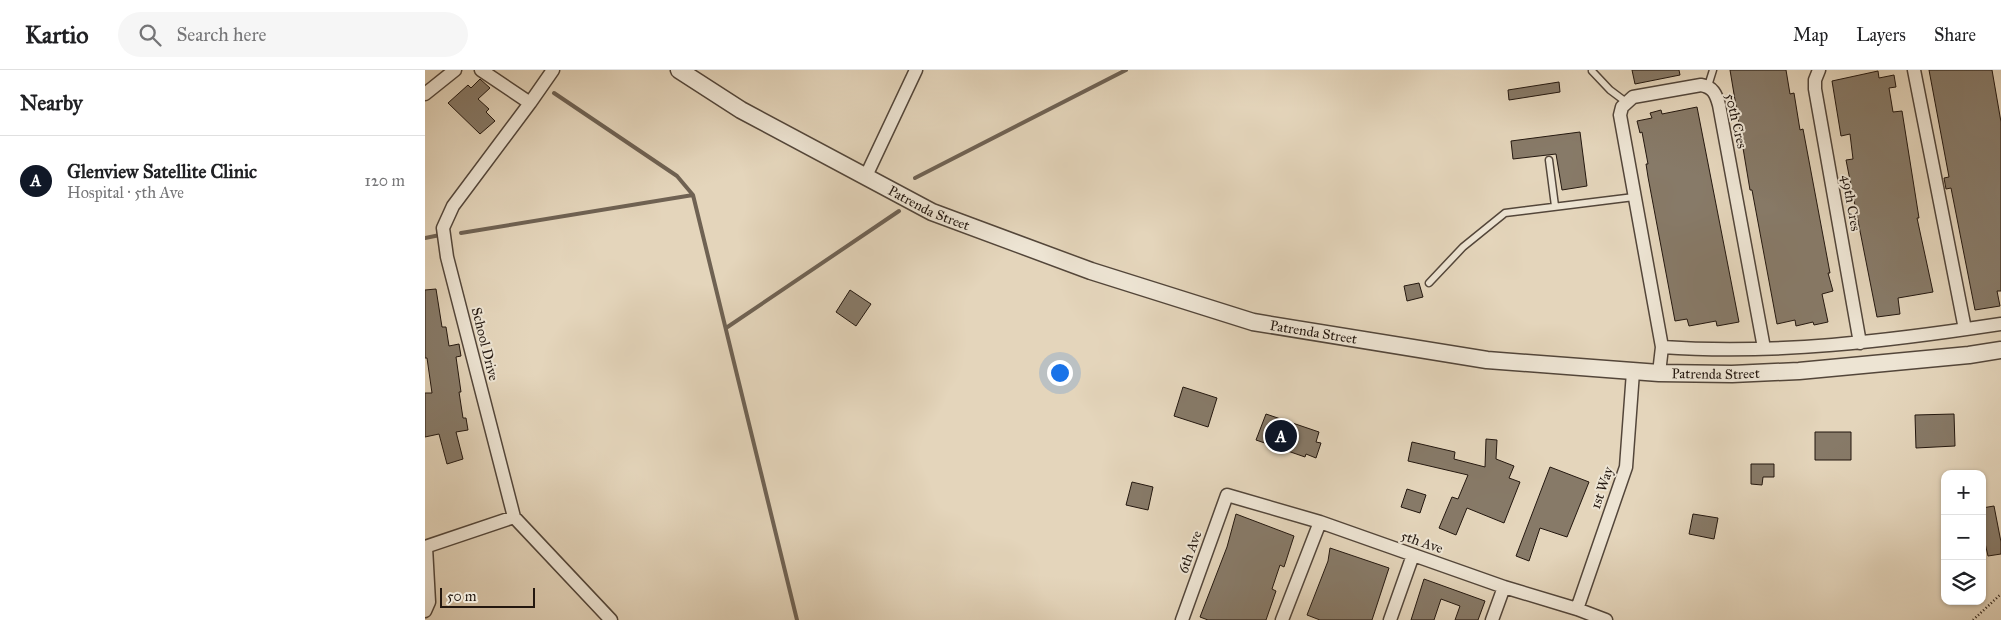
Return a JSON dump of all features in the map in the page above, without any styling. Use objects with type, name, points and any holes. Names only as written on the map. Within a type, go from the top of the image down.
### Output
[{"type":"street","points":[[425,94],[455,70]]},
{"type":"street","points":[[481,70],[530,103]]},
{"type":"street","name":"School Drive","points":[[553,70],[453,206],[443,228],[447,257],[514,517],[611,620]]},
{"type":"street","name":"Patrenda Street","points":[[679,70],[741,110],[942,216],[1091,271],[1253,322],[1487,360],[1659,373],[1732,374],[1799,372],[1969,355],[2001,350]]},
{"type":"street","points":[[866,176],[916,70]]},
{"type":"street","points":[[1914,70],[1965,329]]},
{"type":"street","name":"49th Cres","points":[[1817,71],[1815,89],[1860,343]]},
{"type":"street","name":"50th Cres","points":[[1626,102],[1633,96],[1701,85],[1708,86],[1717,96],[1765,348]]},
{"type":"street","points":[[1626,102],[1622,107],[1620,115],[1621,125],[1663,347],[1659,373]]},
{"type":"street","points":[[1663,347],[1709,350],[1860,343],[2001,324]]},
{"type":"street","name":"1st Way","points":[[1577,609],[1626,467],[1633,372]]},
{"type":"street","name":"5th Ave","points":[[1227,495],[1320,522],[1504,587],[1577,609],[1605,620]]},
{"type":"street","name":"6th Ave","points":[[1182,620],[1227,495]]},
{"type":"street","points":[[425,611],[429,602],[425,547],[514,517]]},
{"type":"street","points":[[1281,620],[1320,522]]},
{"type":"street","points":[[1390,620],[1413,555]]},
{"type":"street","points":[[1492,620],[1504,587]]},
{"type":"lane","points":[[1708,86],[1713,70]]},
{"type":"lane","points":[[1592,71],[1610,90],[1626,102]]},
{"type":"lane","points":[[1549,160],[1555,206]]},
{"type":"lane","points":[[1429,283],[1463,247],[1505,213],[1634,197]]},
{"type":"path","points":[[1973,620],[2001,594]]},
{"type":"building","points":[[1632,70],[1679,70],[1680,75],[1635,84]]},
{"type":"building","points":[[1730,70],[1786,70],[1790,94],[1794,93],[1800,130],[1803,129],[1830,273],[1828,273],[1833,291],[1822,294],[1828,322],[1814,325],[1813,322],[1796,326],[1795,320],[1777,324],[1752,190],[1750,190]]},
{"type":"building","points":[[1929,70],[1992,70],[2001,122],[2001,291],[1997,291],[2000,306],[1975,310],[1951,188],[1946,189],[1944,178],[1949,177]]},
{"type":"building","points":[[1878,71],[1879,78],[1894,75],[1896,87],[1889,88],[1893,112],[1902,111],[1919,218],[1917,218],[1933,292],[1898,298],[1900,314],[1877,317],[1846,160],[1853,159],[1850,134],[1841,136],[1832,81]]},
{"type":"building","points":[[480,79],[490,88],[478,99],[489,109],[486,112],[495,121],[480,134],[448,103],[468,85],[471,88]]},
{"type":"building","points":[[1559,82],[1560,92],[1509,100],[1508,90]]},
{"type":"building","points":[[1697,107],[1739,322],[1717,326],[1716,321],[1689,326],[1687,319],[1675,321],[1648,177],[1646,164],[1648,164],[1642,132],[1640,133],[1637,121],[1652,118],[1650,113],[1661,110],[1662,114]]},
{"type":"building","points":[[1580,132],[1587,186],[1562,190],[1556,154],[1513,159],[1511,141]]},
{"type":"building","points":[[1419,283],[1423,297],[1407,301],[1404,286]]},
{"type":"building","points":[[436,289],[442,327],[446,327],[449,346],[459,344],[461,356],[456,357],[461,392],[459,392],[463,418],[466,418],[468,430],[456,432],[463,459],[447,464],[439,434],[425,437],[425,393],[432,393],[427,358],[425,358],[425,290]]},
{"type":"building","points":[[850,290],[871,304],[856,326],[836,312]]},
{"type":"building","points":[[1183,387],[1217,398],[1208,427],[1174,416]]},
{"type":"building","points":[[1266,414],[1319,432],[1316,442],[1321,443],[1316,458],[1306,454],[1305,457],[1256,440]]},
{"type":"building","points":[[1954,414],[1955,446],[1916,448],[1915,415]]},
{"type":"building","points":[[1815,432],[1851,432],[1851,460],[1815,460]]},
{"type":"building","points":[[1486,439],[1497,440],[1496,459],[1514,466],[1509,478],[1520,482],[1504,523],[1467,508],[1456,535],[1439,528],[1452,497],[1458,499],[1468,475],[1408,461],[1412,442],[1455,452],[1454,459],[1485,467]]},
{"type":"building","points":[[1751,464],[1774,464],[1774,477],[1763,477],[1762,485],[1751,484]]},
{"type":"building","points":[[1550,467],[1589,482],[1567,537],[1540,528],[1529,561],[1516,556]]},
{"type":"building","points":[[1132,482],[1153,487],[1148,510],[1126,505]]},
{"type":"building","points":[[1407,489],[1426,495],[1420,513],[1401,507]]},
{"type":"building","points":[[1994,506],[2001,542],[2001,554],[1988,556],[1986,547],[1986,507]]},
{"type":"building","points":[[1236,514],[1294,536],[1284,567],[1280,565],[1272,589],[1276,591],[1266,620],[1208,620],[1200,617],[1227,547]]},
{"type":"building","points":[[1693,514],[1718,518],[1714,539],[1689,534]]},
{"type":"building","points":[[1330,548],[1389,568],[1372,620],[1320,620],[1307,615],[1328,561]]},
{"type":"building","points":[[1424,579],[1485,601],[1478,620],[1455,620],[1460,606],[1441,599],[1434,620],[1411,620]]},
{"type":"waterway","points":[[915,178],[1126,70]]},
{"type":"waterway","points":[[554,93],[677,176],[693,195],[797,620]]},
{"type":"waterway","points":[[461,233],[693,195]]},
{"type":"waterway","points":[[726,328],[899,211]]},
{"type":"waterway","points":[[425,238],[440,235]]},
{"type":"place","name":"Glenview Satellite Clinic","points":[[1281,436]]}]
